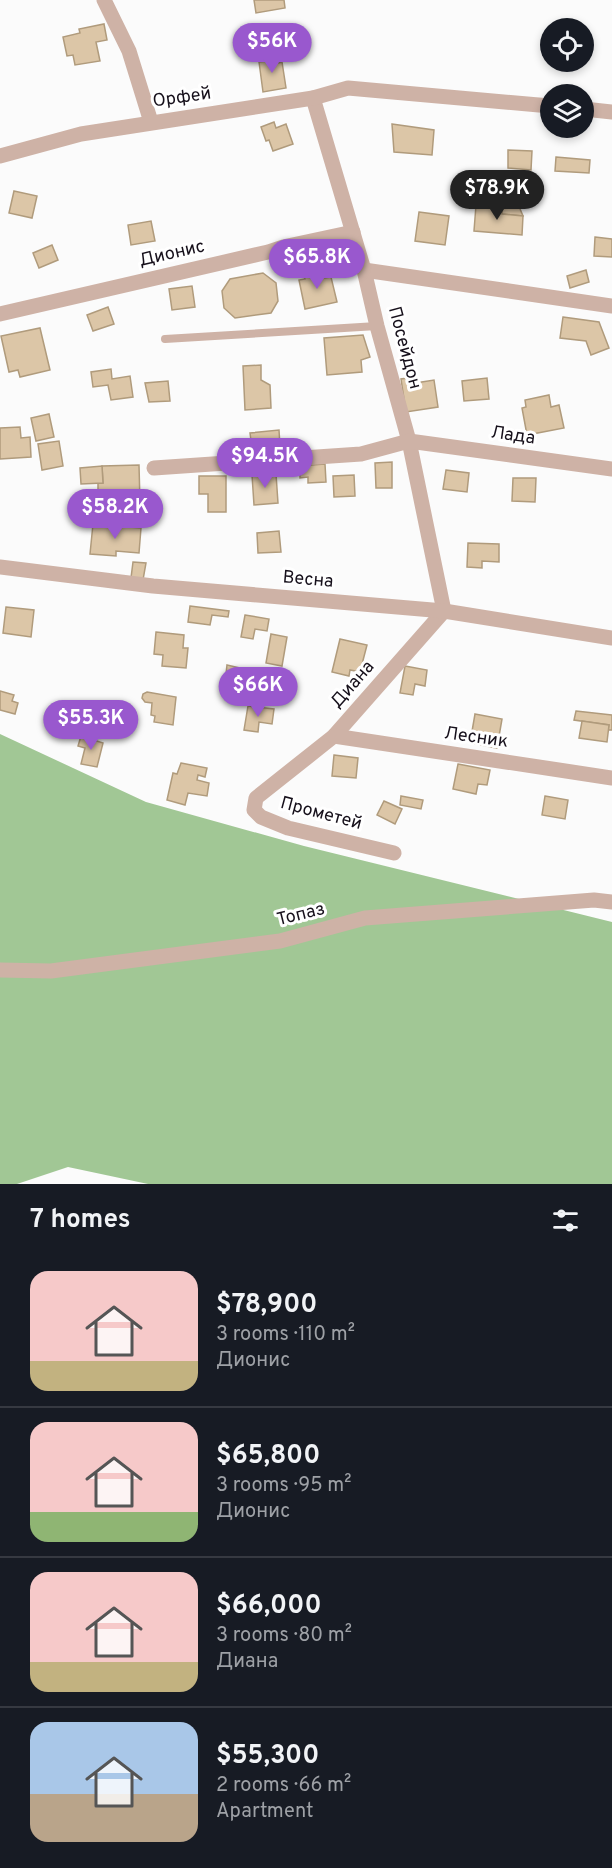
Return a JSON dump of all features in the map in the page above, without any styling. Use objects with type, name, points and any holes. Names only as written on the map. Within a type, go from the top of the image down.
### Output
[{"type":"street","points":[[104,0],[129,51],[151,122]]},
{"type":"street","name":"Орфей","points":[[0,156],[81,134],[313,98],[348,88],[540,105]]},
{"type":"street","name":"Посейдон","points":[[313,98],[364,270],[377,326],[410,441],[444,611]]},
{"type":"street","points":[[594,110],[612,112]]},
{"type":"street","name":"Дионис","points":[[0,314],[353,232]]},
{"type":"street","points":[[364,270],[612,306]]},
{"type":"street","points":[[154,468],[361,454],[410,441]]},
{"type":"street","name":"Лада","points":[[410,441],[612,468]]},
{"type":"street","name":"Весна","points":[[0,567],[153,586],[444,611],[612,638]]},
{"type":"street","name":"Диана","points":[[256,798],[334,736],[444,611]]},
{"type":"street","name":"Лесник","points":[[334,736],[612,778]]},
{"type":"street","name":"Прометей","points":[[256,798],[254,810],[261,817],[288,828],[394,853]]},
{"type":"street","name":"Топаз","points":[[0,970],[51,971],[280,941],[365,918],[594,900],[612,902]]},
{"type":"lane","points":[[165,339],[377,326]]},
{"type":"green space","points":[[0,734],[146,802],[304,846],[612,922],[612,1184],[148,1184],[68,1167],[17,1184],[0,1184]]},
{"type":"building","points":[[254,0],[284,0],[285,8],[256,13]]},
{"type":"building","points":[[104,24],[107,40],[96,42],[100,61],[75,65],[73,55],[67,56],[63,37],[80,33],[79,29]]},
{"type":"building","points":[[277,54],[279,63],[282,62],[286,88],[263,92],[259,62],[266,61],[265,56]]},
{"type":"building","points":[[274,122],[276,128],[286,124],[293,144],[273,151],[261,127]]},
{"type":"building","points":[[392,124],[434,130],[432,155],[394,152]]},
{"type":"building","points":[[508,150],[532,151],[531,170],[508,168]]},
{"type":"building","points":[[556,157],[590,160],[589,173],[555,171]]},
{"type":"building","points":[[506,176],[523,216],[502,214],[502,207],[492,183]]},
{"type":"building","points":[[14,191],[37,196],[32,218],[9,213]]},
{"type":"building","points":[[476,205],[502,207],[502,214],[523,216],[522,235],[474,231]]},
{"type":"building","points":[[419,212],[449,216],[445,245],[415,241]]},
{"type":"building","points":[[151,221],[155,241],[131,245],[128,225]]},
{"type":"building","points":[[595,237],[612,239],[612,257],[594,256]]},
{"type":"building","points":[[52,245],[58,260],[39,268],[33,253]]},
{"type":"building","points":[[324,270],[325,278],[331,277],[337,302],[305,309],[299,280],[305,279],[303,274]]},
{"type":"building","points":[[586,270],[589,282],[570,288],[567,276]]},
{"type":"building","points":[[263,273],[276,283],[278,301],[271,313],[235,318],[224,308],[222,291],[230,279]]},
{"type":"building","points":[[192,286],[195,307],[172,310],[169,289]]},
{"type":"building","points":[[108,307],[114,324],[93,331],[87,315]]},
{"type":"building","points":[[563,317],[599,322],[609,348],[591,355],[586,341],[560,338]]},
{"type":"building","points":[[40,328],[50,370],[20,377],[18,370],[9,372],[1,336]]},
{"type":"building","points":[[363,335],[370,357],[361,360],[362,372],[327,375],[324,338]]},
{"type":"building","points":[[261,365],[261,380],[270,385],[271,408],[245,410],[243,366]]},
{"type":"building","points":[[111,369],[112,379],[130,376],[133,397],[111,400],[108,385],[93,387],[91,372]]},
{"type":"building","points":[[415,377],[415,383],[434,380],[438,407],[406,412],[401,379]]},
{"type":"building","points":[[487,378],[489,399],[464,401],[462,381]]},
{"type":"building","points":[[168,381],[170,401],[149,402],[145,383]]},
{"type":"building","points":[[549,395],[551,407],[559,405],[564,428],[527,435],[522,408],[526,407],[525,400]]},
{"type":"building","points":[[49,414],[54,437],[36,441],[31,418]]},
{"type":"building","points":[[20,427],[21,438],[30,437],[31,457],[0,459],[0,428]]},
{"type":"building","points":[[279,430],[280,446],[252,448],[250,433]]},
{"type":"building","points":[[59,441],[63,466],[42,470],[38,444]]},
{"type":"building","points":[[392,462],[392,488],[376,488],[375,463]]},
{"type":"building","points":[[325,464],[326,482],[308,483],[308,477],[300,478],[300,466]]},
{"type":"building","points":[[139,465],[140,503],[98,504],[98,483],[103,483],[102,466]]},
{"type":"building","points":[[102,466],[103,483],[81,484],[80,468]]},
{"type":"building","points":[[446,470],[469,473],[467,492],[443,489]]},
{"type":"building","points":[[276,474],[278,503],[254,505],[252,475]]},
{"type":"building","points":[[354,475],[355,496],[334,497],[333,476]]},
{"type":"building","points":[[199,476],[226,476],[226,512],[208,512],[208,494],[199,494]]},
{"type":"building","points":[[513,478],[536,478],[535,502],[512,501]]},
{"type":"building","points":[[93,524],[141,528],[139,553],[116,551],[116,556],[90,554]]},
{"type":"building","points":[[279,531],[281,552],[258,553],[257,533]]},
{"type":"building","points":[[468,543],[499,544],[499,562],[482,561],[482,568],[467,567]]},
{"type":"building","points":[[133,562],[146,563],[143,580],[131,578]]},
{"type":"building","points":[[190,606],[229,611],[228,617],[212,615],[210,625],[188,622]]},
{"type":"building","points":[[6,607],[34,610],[31,637],[3,633]]},
{"type":"building","points":[[245,615],[269,619],[267,631],[255,629],[253,639],[241,637]]},
{"type":"building","points":[[156,632],[184,635],[183,648],[188,648],[186,668],[162,666],[163,655],[154,654]]},
{"type":"building","points":[[271,634],[287,637],[282,666],[266,663]]},
{"type":"building","points":[[340,639],[367,645],[360,672],[350,670],[349,676],[332,672]]},
{"type":"building","points":[[227,665],[249,670],[246,695],[224,692]]},
{"type":"building","points":[[405,666],[427,670],[425,686],[415,684],[413,695],[400,693]]},
{"type":"building","points":[[0,691],[14,695],[12,701],[18,703],[15,714],[0,710]]},
{"type":"building","points":[[147,692],[176,697],[173,725],[154,722],[155,716],[151,715],[152,703],[145,702],[142,698]]},
{"type":"building","points":[[248,706],[274,709],[272,724],[259,722],[258,732],[244,730]]},
{"type":"building","points":[[576,711],[612,715],[612,730],[608,730],[609,725],[574,720]]},
{"type":"building","points":[[475,714],[502,719],[497,748],[470,743]]},
{"type":"building","points":[[582,721],[609,725],[607,742],[579,738]]},
{"type":"building","points":[[81,736],[103,743],[97,767],[81,764],[85,748],[78,746]]},
{"type":"building","points":[[334,755],[358,758],[356,778],[332,776]]},
{"type":"building","points":[[181,763],[207,768],[205,777],[198,775],[197,780],[209,783],[207,796],[188,793],[185,805],[167,800],[173,773],[177,774]]},
{"type":"building","points":[[458,764],[490,770],[487,785],[478,784],[476,794],[453,789]]},
{"type":"building","points":[[401,796],[423,800],[421,809],[400,805]]},
{"type":"building","points":[[545,796],[568,800],[565,819],[542,815]]},
{"type":"building","points":[[384,801],[402,809],[395,824],[377,815]]}]
